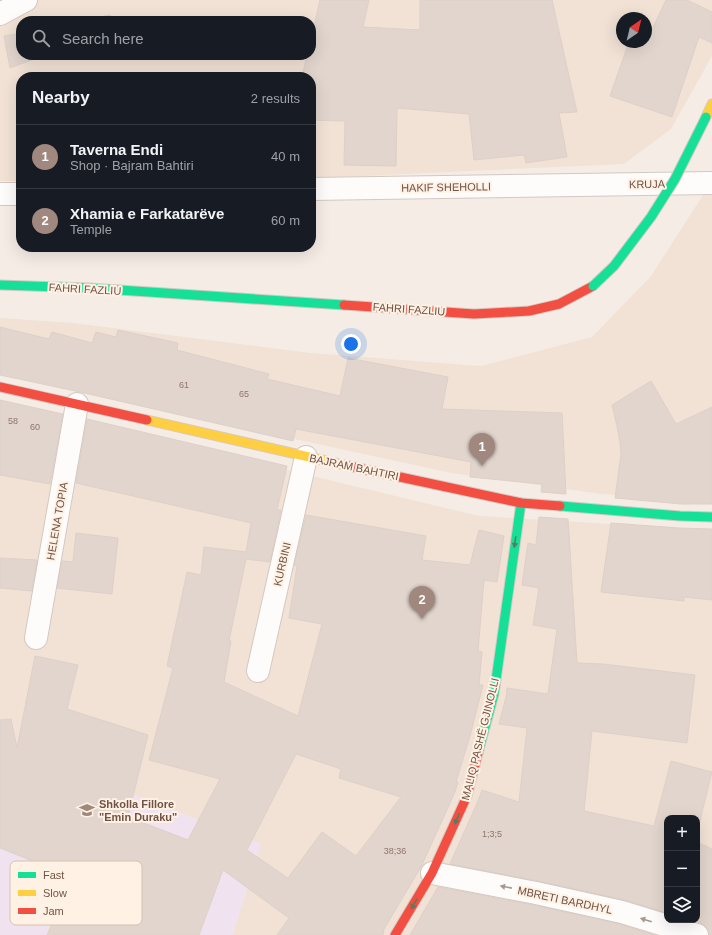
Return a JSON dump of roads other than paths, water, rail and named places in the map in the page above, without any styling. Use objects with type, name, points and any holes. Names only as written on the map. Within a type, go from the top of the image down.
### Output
[{"type":"main road","name":"FAHRI FAZLIU","points":[[0,285],[89,288],[474,314],[529,311],[559,304],[593,286],[614,266],[633,242],[675,179],[712,104]]},
{"type":"main road","name":"BAJRAM BAHTIRI","points":[[0,388],[77,404],[306,457],[521,503],[680,516],[712,517]]},
{"type":"main road","name":"MALIQ PASHË GJINOLLI","points":[[395,935],[432,873],[468,796],[494,694],[521,503]]},
{"type":"street","points":[[0,14],[26,0]]},
{"type":"street","name":"KRUJA","points":[[582,185],[712,183]]},
{"type":"street","name":"HAKIF SHEHOLLI","points":[[316,189],[582,185]]},
{"type":"street","points":[[0,194],[16,194]]},
{"type":"street","name":"HELENA TOPIA","points":[[36,638],[77,404]]},
{"type":"street","name":"KURBINI","points":[[258,671],[306,457]]},
{"type":"street","name":"MBRETI BARDHYL","points":[[432,873],[536,893],[622,912],[696,935]]},
{"type":"place","name":"Taverna Endi","points":[[482,466]]},
{"type":"place","name":"Xhamia e Farkatarëve","points":[[422,619]]},
{"type":"place","name":"Shkolla Fillore \"Emin Duraku\"","points":[[87,810]]}]
